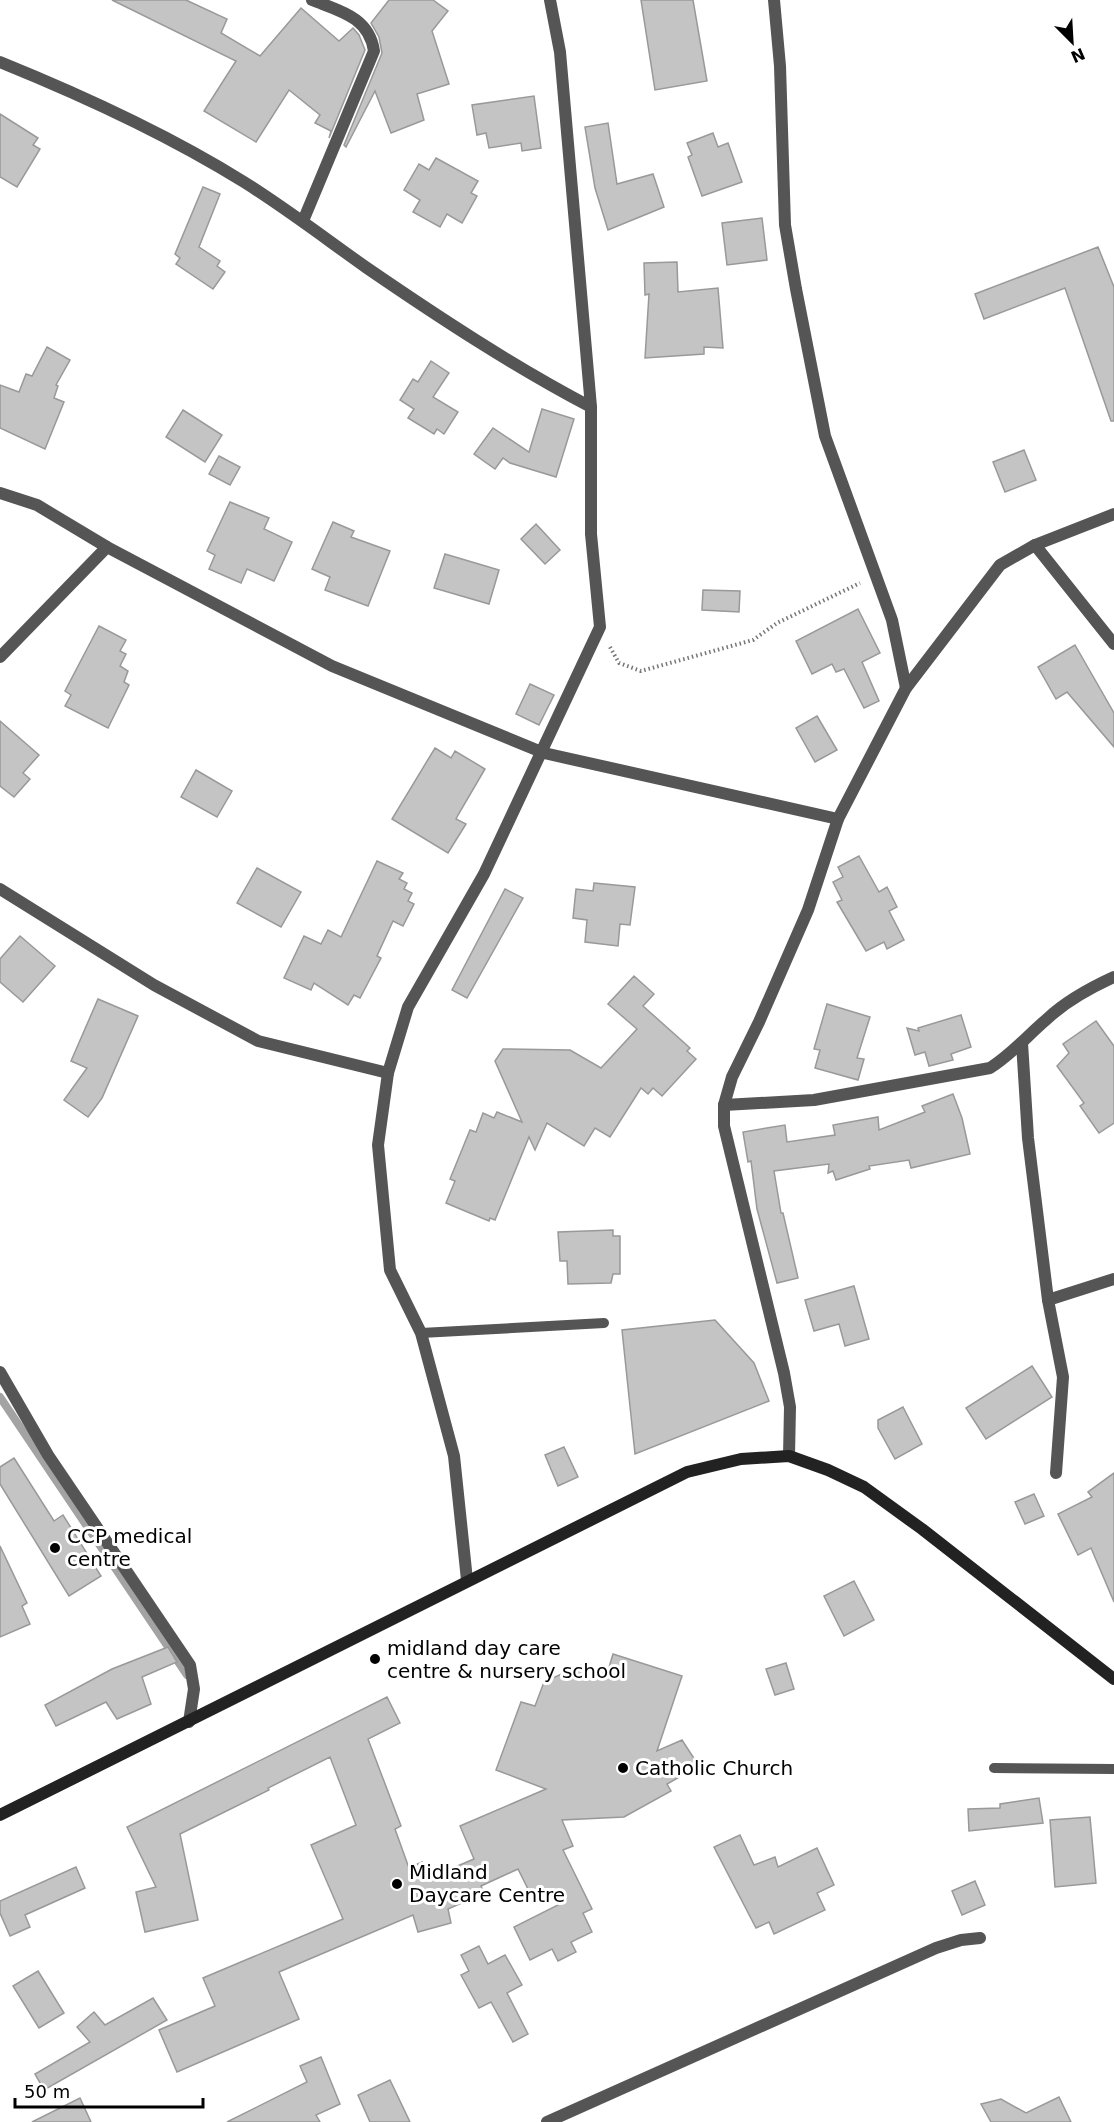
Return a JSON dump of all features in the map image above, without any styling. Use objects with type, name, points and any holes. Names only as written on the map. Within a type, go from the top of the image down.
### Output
[{"type":"street","points":[[303,221],[374,51],[369,33],[355,17],[312,0]]},
{"type":"street","points":[[467,1580],[454,1456],[422,1333],[390,1270],[378,1145],[388,1073],[408,1007],[484,874],[520,794],[544,753],[600,627],[591,534],[591,407],[560,52],[550,0]]},
{"type":"street","points":[[774,0],[780,66],[785,225],[796,289],[825,436],[874,577],[892,620],[906,688]]},
{"type":"street","points":[[0,62],[71,90],[175,141],[303,221],[459,331],[529,374],[591,407]]},
{"type":"street","points":[[0,493],[37,505],[107,547],[332,666],[544,753],[838,819]]},
{"type":"street","points":[[789,1456],[790,1407],[784,1372],[724,1126],[724,1105],[732,1077],[808,910],[838,819],[906,688],[1000,566],[1035,545],[1114,514]]},
{"type":"street","points":[[1035,545],[1114,644]]},
{"type":"street","points":[[0,657],[107,547]]},
{"type":"street","points":[[0,889],[154,985],[258,1041],[388,1073]]},
{"type":"street","points":[[724,1105],[814,1100],[990,1068],[1010,1055],[1048,1017],[1082,992],[1114,976]]},
{"type":"street","points":[[1022,1043],[1028,1138],[1048,1300],[1063,1377],[1056,1473]]},
{"type":"street","points":[[1048,1300],[1114,1279]]},
{"type":"street","points":[[0,1372],[48,1455],[190,1665],[194,1689],[189,1722]]},
{"type":"street","points":[[0,1815],[687,1472],[741,1459],[789,1456],[828,1470],[864,1487],[922,1529],[1114,1679]]},
{"type":"street","points":[[548,2122],[936,1948],[961,1940],[980,1938]]},
{"type":"lane","points":[[422,1333],[604,1323]]},
{"type":"lane","points":[[994,1768],[1114,1769]]},
{"type":"path","points":[[600,627],[619,663],[641,671],[753,640],[777,623],[874,577]]},
{"type":"building","points":[[112,0],[186,0],[227,19],[221,33],[260,56],[301,8],[339,41],[353,28],[359,35],[365,50],[329,138],[331,131],[315,123],[320,115],[289,90],[256,142],[204,111],[236,61]]},
{"type":"building","points":[[389,0],[433,0],[448,11],[432,31],[449,84],[417,94],[424,120],[391,133],[375,91],[346,147],[344,145],[382,53],[379,37],[371,23]]},
{"type":"building","points":[[641,0],[693,0],[707,81],[655,90]]},
{"type":"building","points":[[534,96],[541,148],[522,151],[521,143],[489,148],[486,133],[477,135],[472,105]]},
{"type":"building","points":[[0,114],[38,138],[33,145],[40,149],[17,187],[0,177]]},
{"type":"building","points":[[608,123],[617,184],[653,174],[664,207],[608,230],[595,188],[585,127]]},
{"type":"building","points":[[713,133],[718,147],[728,143],[742,182],[702,196],[688,157],[692,155],[687,143]]},
{"type":"building","points":[[436,158],[478,181],[471,193],[477,196],[462,223],[447,214],[440,227],[413,212],[420,200],[404,190],[419,164],[429,170]]},
{"type":"building","points":[[203,187],[220,194],[199,247],[220,261],[217,266],[225,272],[213,289],[176,264],[180,258],[175,254]]},
{"type":"building","points":[[762,218],[767,260],[727,265],[722,223]]},
{"type":"building","points":[[1098,247],[1114,287],[1114,421],[1111,421],[1065,288],[984,319],[975,294]]},
{"type":"building","points":[[677,262],[678,292],[718,288],[723,348],[704,347],[704,354],[645,358],[649,294],[645,295],[644,263]]},
{"type":"building","points":[[47,347],[70,360],[56,385],[58,386],[54,398],[64,402],[45,449],[0,428],[0,385],[19,392],[26,374],[32,376]]},
{"type":"building","points":[[431,361],[449,373],[433,397],[458,412],[444,434],[437,429],[434,434],[408,418],[414,409],[400,400],[413,379],[418,382]]},
{"type":"building","points":[[542,409],[574,419],[556,477],[510,463],[503,458],[495,469],[474,454],[493,428],[529,452]]},
{"type":"building","points":[[183,410],[222,435],[205,462],[166,437]]},
{"type":"building","points":[[1024,450],[1036,480],[1005,492],[993,462]]},
{"type":"building","points":[[219,456],[240,467],[230,485],[209,474]]},
{"type":"building","points":[[230,502],[269,518],[264,529],[292,542],[274,581],[247,569],[241,583],[209,569],[215,555],[207,551]]},
{"type":"building","points":[[333,522],[354,531],[351,537],[390,551],[368,606],[325,590],[330,577],[312,569]]},
{"type":"building","points":[[536,524],[560,550],[545,564],[521,539]]},
{"type":"building","points":[[445,554],[499,570],[489,604],[434,588]]},
{"type":"building","points":[[703,590],[740,591],[739,612],[702,610]]},
{"type":"building","points":[[858,609],[880,653],[862,662],[879,701],[864,708],[844,669],[836,672],[832,664],[812,674],[796,641]]},
{"type":"building","points":[[99,626],[126,640],[120,651],[126,654],[120,666],[128,671],[124,682],[129,685],[108,728],[65,706],[71,695],[65,691]]},
{"type":"building","points":[[1075,645],[1114,713],[1114,747],[1067,692],[1056,699],[1038,667]]},
{"type":"building","points":[[530,684],[554,695],[539,725],[516,714]]},
{"type":"building","points":[[817,716],[837,750],[815,762],[796,728]]},
{"type":"building","points":[[0,721],[39,755],[23,773],[30,779],[14,797],[0,786]]},
{"type":"building","points":[[435,748],[451,758],[455,751],[485,769],[456,819],[466,824],[448,853],[392,819]]},
{"type":"building","points":[[196,770],[232,791],[217,817],[181,797]]},
{"type":"building","points":[[859,856],[879,892],[887,887],[897,907],[889,911],[904,940],[887,949],[884,942],[866,951],[837,902],[842,900],[833,882],[843,877],[838,867]]},
{"type":"building","points":[[377,861],[403,873],[399,879],[407,883],[404,889],[412,893],[408,901],[414,904],[403,926],[393,921],[377,956],[381,958],[360,998],[354,995],[348,1005],[314,983],[311,990],[284,978],[304,936],[321,944],[328,930],[341,937]]},
{"type":"building","points":[[257,868],[301,892],[281,927],[237,903]]},
{"type":"building","points":[[594,883],[635,887],[630,925],[620,924],[618,946],[585,942],[587,920],[573,918],[576,889],[593,891]]},
{"type":"building","points":[[505,889],[523,898],[467,998],[452,990]]},
{"type":"building","points":[[20,936],[55,966],[23,1002],[0,982],[0,959]]},
{"type":"building","points":[[634,976],[654,994],[643,1006],[690,1048],[687,1051],[696,1059],[662,1096],[653,1088],[648,1094],[641,1088],[610,1137],[595,1128],[584,1146],[547,1123],[535,1150],[529,1137],[495,1220],[490,1218],[489,1221],[446,1203],[455,1181],[450,1179],[470,1130],[476,1132],[483,1113],[494,1118],[497,1112],[522,1122],[495,1061],[503,1049],[570,1050],[601,1068],[637,1029],[608,1004]]},
{"type":"building","points":[[98,999],[138,1016],[102,1098],[88,1117],[64,1100],[87,1068],[71,1061]]},
{"type":"building","points":[[827,1004],[870,1017],[857,1058],[864,1059],[858,1080],[815,1068],[820,1050],[814,1049]]},
{"type":"building","points":[[961,1015],[971,1047],[951,1054],[953,1060],[929,1066],[925,1052],[915,1055],[907,1028],[919,1031],[918,1028]]},
{"type":"building","points":[[1096,1021],[1114,1046],[1114,1123],[1099,1133],[1080,1106],[1084,1103],[1057,1066],[1069,1053],[1063,1044]]},
{"type":"building","points":[[953,1094],[962,1118],[970,1154],[911,1168],[909,1160],[869,1166],[870,1169],[836,1180],[833,1171],[828,1173],[829,1164],[774,1171],[781,1213],[783,1213],[798,1278],[777,1283],[757,1209],[751,1161],[748,1162],[743,1132],[785,1125],[787,1142],[835,1135],[833,1125],[878,1117],[879,1130],[925,1112],[922,1106]]},
{"type":"building","points":[[613,1230],[613,1236],[620,1236],[620,1274],[613,1274],[611,1283],[568,1284],[567,1261],[560,1261],[558,1232]]},
{"type":"building","points":[[854,1286],[869,1339],[845,1346],[839,1324],[814,1331],[805,1300]]},
{"type":"building","points":[[715,1320],[754,1363],[769,1401],[635,1454],[622,1330]]},
{"type":"building","points":[[1032,1366],[1052,1397],[986,1439],[966,1408]]},
{"type":"building","points":[[903,1407],[922,1444],[895,1459],[878,1428],[878,1420]]},
{"type":"building","points":[[564,1447],[578,1477],[558,1486],[545,1455]]},
{"type":"building","name":"CCP medical centre","points":[[14,1458],[54,1521],[63,1515],[101,1576],[69,1596],[0,1484],[0,1467]]},
{"type":"building","points":[[1114,1473],[1114,1602],[1091,1548],[1078,1555],[1058,1514],[1092,1497],[1088,1492]]},
{"type":"building","points":[[1034,1494],[1044,1516],[1025,1524],[1015,1502]]},
{"type":"building","points":[[0,1546],[27,1603],[22,1606],[30,1624],[0,1637]]},
{"type":"building","points":[[854,1581],[874,1620],[844,1636],[824,1596]]},
{"type":"building","points":[[168,1647],[177,1662],[142,1677],[151,1704],[117,1719],[106,1702],[56,1726],[45,1705],[112,1669]]},
{"type":"building","points":[[613,1654],[682,1676],[657,1751],[682,1740],[699,1766],[667,1784],[671,1791],[624,1817],[562,1820],[573,1846],[563,1850],[592,1909],[583,1913],[592,1932],[571,1942],[576,1952],[558,1961],[552,1949],[530,1960],[514,1927],[564,1902],[560,1892],[533,1899],[518,1869],[481,1886],[484,1893],[448,1909],[451,1923],[418,1932],[413,1915],[279,1972],[299,2019],[177,2072],[159,2030],[215,2006],[203,1978],[343,1919],[311,1845],[356,1825],[330,1757],[180,1834],[198,1920],[145,1932],[136,1892],[156,1887],[127,1827],[387,1697],[400,1723],[368,1739],[401,1826],[395,1829],[409,1868],[422,1862],[429,1878],[474,1859],[460,1826],[546,1789],[496,1770],[521,1702],[535,1706],[544,1682],[581,1665],[607,1674]]},
{"type":"building","points":[[786,1663],[794,1689],[775,1695],[766,1669]]},
{"type":"building","points":[[1039,1798],[1043,1823],[969,1831],[968,1809],[1000,1808],[1000,1804]]},
{"type":"building","points":[[1090,1817],[1096,1883],[1055,1887],[1050,1820]]},
{"type":"building","points":[[740,1835],[754,1865],[775,1857],[778,1867],[817,1848],[834,1885],[817,1893],[825,1910],[774,1934],[769,1922],[756,1928],[714,1847]]},
{"type":"building","points":[[76,1867],[85,1888],[25,1915],[30,1927],[10,1936],[0,1913],[0,1901]]},
{"type":"building","points":[[975,1881],[985,1905],[962,1915],[952,1891]]},
{"type":"building","points":[[479,1946],[488,1964],[505,1955],[522,1985],[507,1993],[528,2034],[513,2042],[491,2002],[479,2008],[461,1975],[469,1971],[461,1955]]},
{"type":"building","points":[[38,1971],[64,2013],[39,2028],[13,1986]]},
{"type":"building","points":[[153,1998],[167,2020],[44,2090],[35,2074],[90,2042],[77,2027],[94,2012],[105,2025]]},
{"type":"building","points":[[321,2057],[340,2104],[316,2115],[320,2122],[227,2122],[307,2082],[300,2066]]},
{"type":"building","points":[[390,2080],[410,2122],[370,2122],[358,2095]]},
{"type":"building","points":[[1059,2097],[1071,2122],[991,2122],[981,2104],[1001,2099],[1026,2113]]},
{"type":"building","points":[[80,2098],[91,2122],[32,2122]]},
{"type":"waterway","points":[[0,1397],[187,1675]]},
{"type":"place","name":"CCP medical centre","points":[[55,1548]]},
{"type":"place","name":"midland day care centre & nursery school","points":[[375,1659]]},
{"type":"place","name":"Catholic Church","points":[[623,1768]]},
{"type":"place","name":"Midland Daycare Centre","points":[[397,1884]]}]
